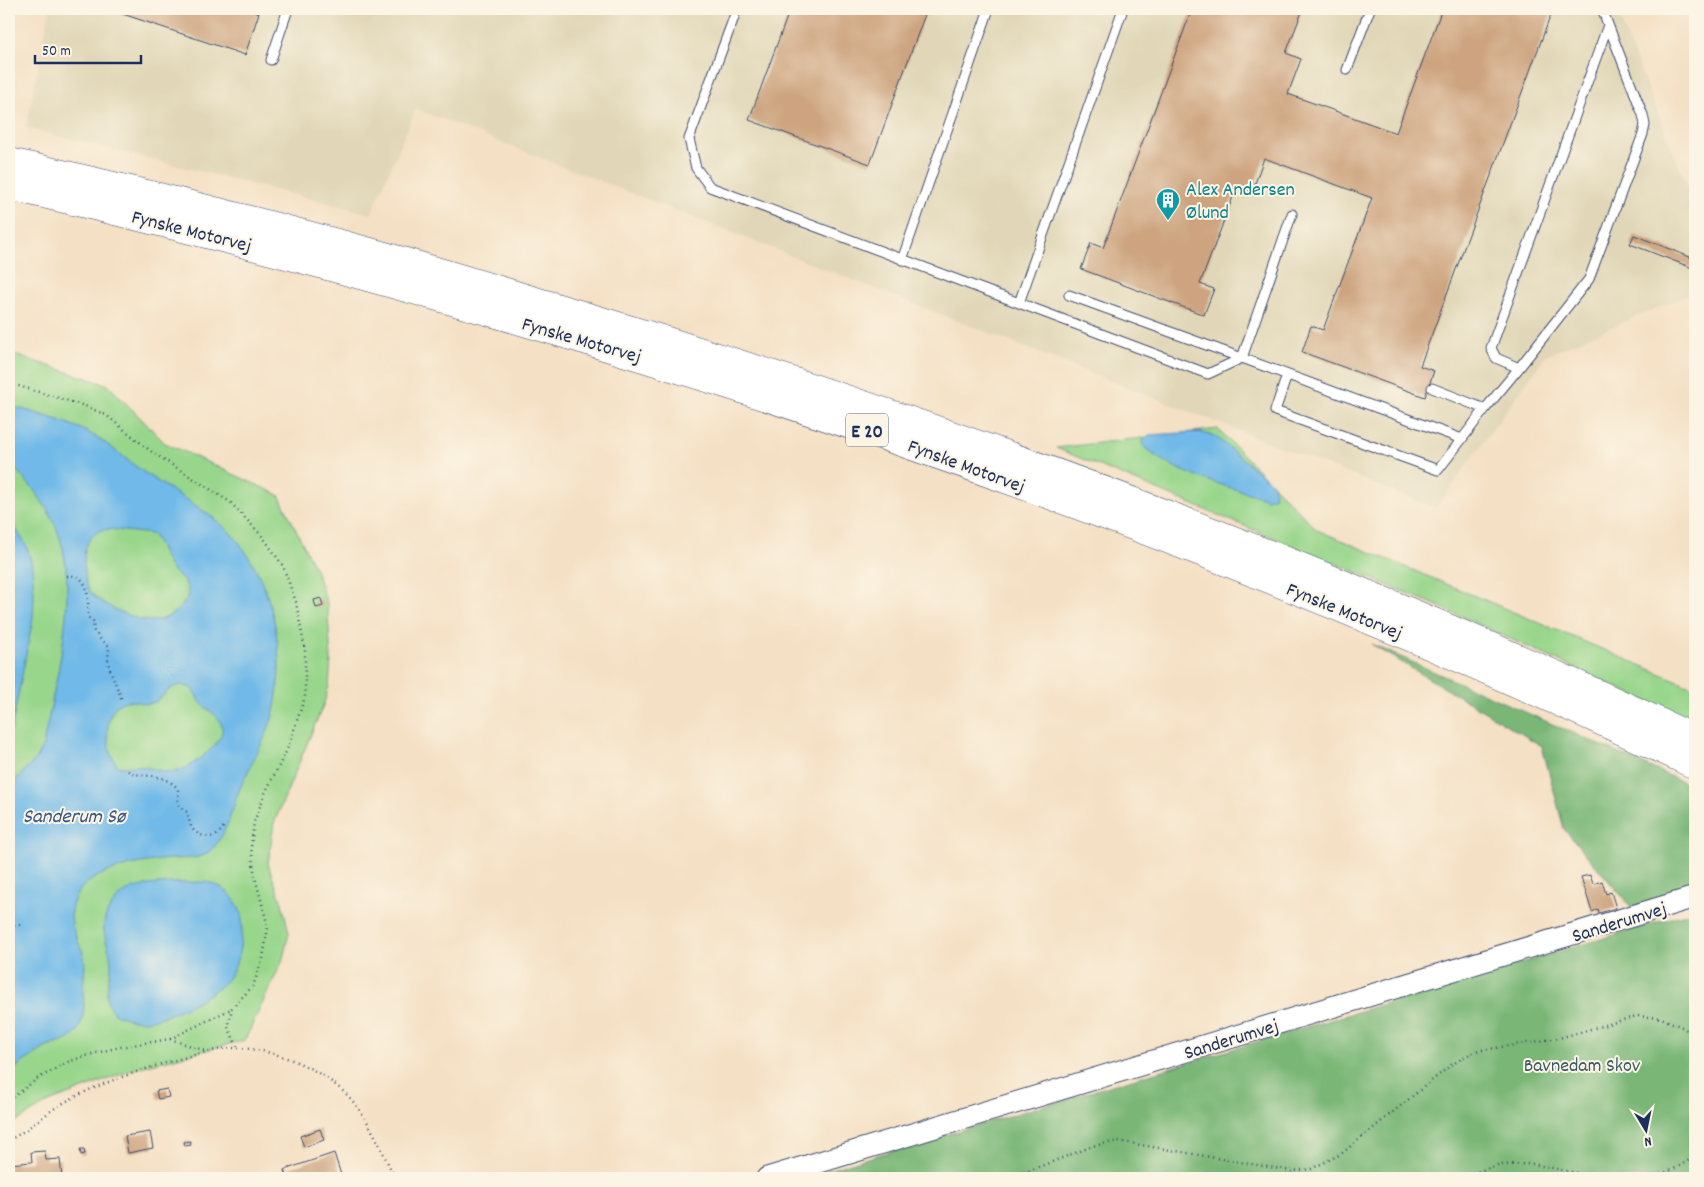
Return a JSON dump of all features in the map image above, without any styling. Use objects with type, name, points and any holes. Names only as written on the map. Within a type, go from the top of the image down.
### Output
[{"type":"highway","name":"Fynske Motorvej","points":[[9,162],[217,212],[376,254],[666,340],[819,389],[1084,483],[1259,550],[1442,625],[1627,706],[1695,739]]},
{"type":"highway","name":"Fynske Motorvej","points":[[9,186],[202,232],[369,276],[660,362],[922,449],[1104,515],[1433,646],[1616,727],[1695,765]]},
{"type":"street","name":"Sanderumvej","points":[[767,1178],[1695,897]]},
{"type":"lane","points":[[271,60],[288,9]]},
{"type":"lane","points":[[738,9],[689,139],[696,168],[710,187],[1208,374],[1242,358],[1292,214]]},
{"type":"lane","points":[[902,260],[989,9]]},
{"type":"lane","points":[[1019,303],[1123,9]]},
{"type":"lane","points":[[1347,70],[1370,9]]},
{"type":"lane","points":[[1287,375],[1275,411],[1438,470],[1484,409],[1519,368],[1589,278],[1643,134],[1645,125],[1643,114],[1602,9]]},
{"type":"lane","points":[[1519,368],[1496,358],[1491,348],[1608,24]]},
{"type":"lane","points":[[1069,295],[1462,439]]},
{"type":"lane","points":[[1432,388],[1484,409]]},
{"type":"path","points":[[9,383],[85,406],[106,415],[152,452],[230,502],[263,537],[283,566],[296,602],[305,650],[305,697],[287,750],[266,791],[254,822],[251,848],[255,877],[268,927],[263,958],[253,986],[232,1008],[170,1039],[120,1047],[68,1062],[37,1079],[9,1100]]},
{"type":"path","points":[[67,576],[80,578],[84,582],[87,592],[88,617],[93,621],[94,631],[109,648],[109,667],[122,700]]},
{"type":"path","points":[[128,771],[132,774],[159,777],[177,787],[179,794],[177,804],[187,812],[192,830],[196,833],[213,837],[226,824]]},
{"type":"path","points":[[9,926],[20,925]]},
{"type":"path","points":[[232,1008],[228,1027],[238,1048]]},
{"type":"path","points":[[1010,1178],[1093,1146],[1118,1141],[1292,1171],[1311,1169],[1341,1154],[1451,1064],[1476,1052],[1559,1038],[1637,1016],[1661,1018],[1684,1028],[1695,1038]]},
{"type":"path","points":[[170,1039],[207,1052]]},
{"type":"path","points":[[9,1140],[64,1103],[100,1085],[155,1066],[207,1052],[238,1048],[272,1053],[302,1064],[323,1076],[346,1094],[366,1120],[395,1178]]},
{"type":"path","points":[[1641,1178],[1650,1178],[1676,1168],[1695,1156]]},
{"type":"path","points":[[1459,1178],[1498,1165],[1532,1164],[1602,1178]]},
{"type":"shaded area","points":[[50,9],[1616,9],[1695,206],[1695,292],[1546,355],[1436,508],[416,109],[371,214],[26,128]]},
{"type":"green space","points":[[9,353],[108,385],[165,443],[279,495],[315,569],[327,603],[331,659],[329,686],[324,703],[274,823],[268,864],[282,903],[289,933],[282,962],[245,1040],[140,1067],[49,1102],[9,1126]]},
{"type":"green space","points":[[1218,429],[1317,530],[1695,688],[1695,723],[1438,606],[1056,448]]},
{"type":"green space","points":[[1371,644],[1695,787],[1695,888],[1632,908],[1564,829],[1542,746]]},
{"type":"green space","name":"Bavnedam Skov","points":[[1695,911],[1695,1178],[801,1178]]},
{"type":"water","name":"Sanderum Sø","points":[[9,405],[61,421],[91,434],[144,472],[207,513],[237,540],[250,558],[260,578],[274,622],[278,644],[279,667],[278,689],[270,724],[240,787],[227,826],[220,840],[205,855],[123,867],[98,876],[81,889],[72,907],[71,920],[85,961],[84,1009],[81,1024],[72,1037],[45,1048],[9,1072],[9,787],[36,759],[43,745],[59,668],[66,614],[67,587],[65,562],[56,527],[39,497],[9,463]],"holes":[[[108,529],[152,534],[170,567],[187,587],[188,594],[186,599],[172,614],[163,619],[153,621],[137,618],[107,605],[92,594],[88,588],[85,574],[85,550],[93,535]],[[181,685],[192,688],[205,707],[221,723],[222,733],[212,748],[196,761],[174,772],[165,772],[139,766],[119,767],[114,760],[108,742],[109,721],[112,712],[118,705],[126,701],[152,703],[172,688]]]},
{"type":"water","points":[[1198,432],[1215,436],[1273,484],[1275,496],[1268,499],[1203,479],[1171,465],[1144,447],[1143,440],[1149,435]]},
{"type":"water","points":[[9,517],[27,547],[32,565],[34,595],[33,619],[11,731],[9,730]]},
{"type":"water","points":[[204,882],[220,887],[227,892],[233,898],[241,913],[240,948],[235,967],[229,977],[202,998],[166,1016],[146,1021],[128,1019],[113,1012],[109,1007],[107,995],[111,964],[104,928],[105,918],[110,907],[122,894],[140,887],[167,883]]},
{"type":"building","points":[[115,9],[246,9],[259,13],[245,55],[114,11]]},
{"type":"building","points":[[790,9],[927,9],[870,164],[749,120]]},
{"type":"building","name":"Alex Andersen Ølund","points":[[1192,9],[1303,9],[1286,53],[1301,59],[1288,94],[1396,133],[1442,9],[1553,9],[1420,366],[1434,371],[1425,397],[1302,352],[1311,326],[1323,330],[1372,198],[1264,158],[1252,192],[1237,186],[1200,284],[1214,289],[1204,315],[1081,269],[1091,243],[1103,248]]},
{"type":"building","points":[[1634,235],[1695,259],[1695,269],[1630,244]]},
{"type":"building","points":[[321,598],[323,606],[316,608],[314,600]]},
{"type":"building","points":[[1590,875],[1593,884],[1602,881],[1606,894],[1611,892],[1616,908],[1599,913],[1598,909],[1592,912],[1581,877]]},
{"type":"building","points":[[167,1089],[169,1097],[158,1099],[156,1091]]},
{"type":"building","points":[[320,1129],[324,1140],[304,1147],[300,1136]]},
{"type":"building","points":[[150,1132],[153,1148],[128,1153],[125,1136]]},
{"type":"building","points":[[190,1141],[191,1145],[185,1146],[184,1142]]},
{"type":"building","points":[[80,1149],[84,1149],[85,1154],[81,1155]]},
{"type":"building","points":[[45,1151],[46,1160],[60,1159],[62,1178],[10,1178],[9,1164],[32,1162],[31,1152]]},
{"type":"building","points":[[334,1153],[342,1178],[318,1178],[317,1174],[303,1178],[287,1178],[284,1170]]},
{"type":"place","name":"Alex Andersen Ølund","points":[[1168,221]]}]
